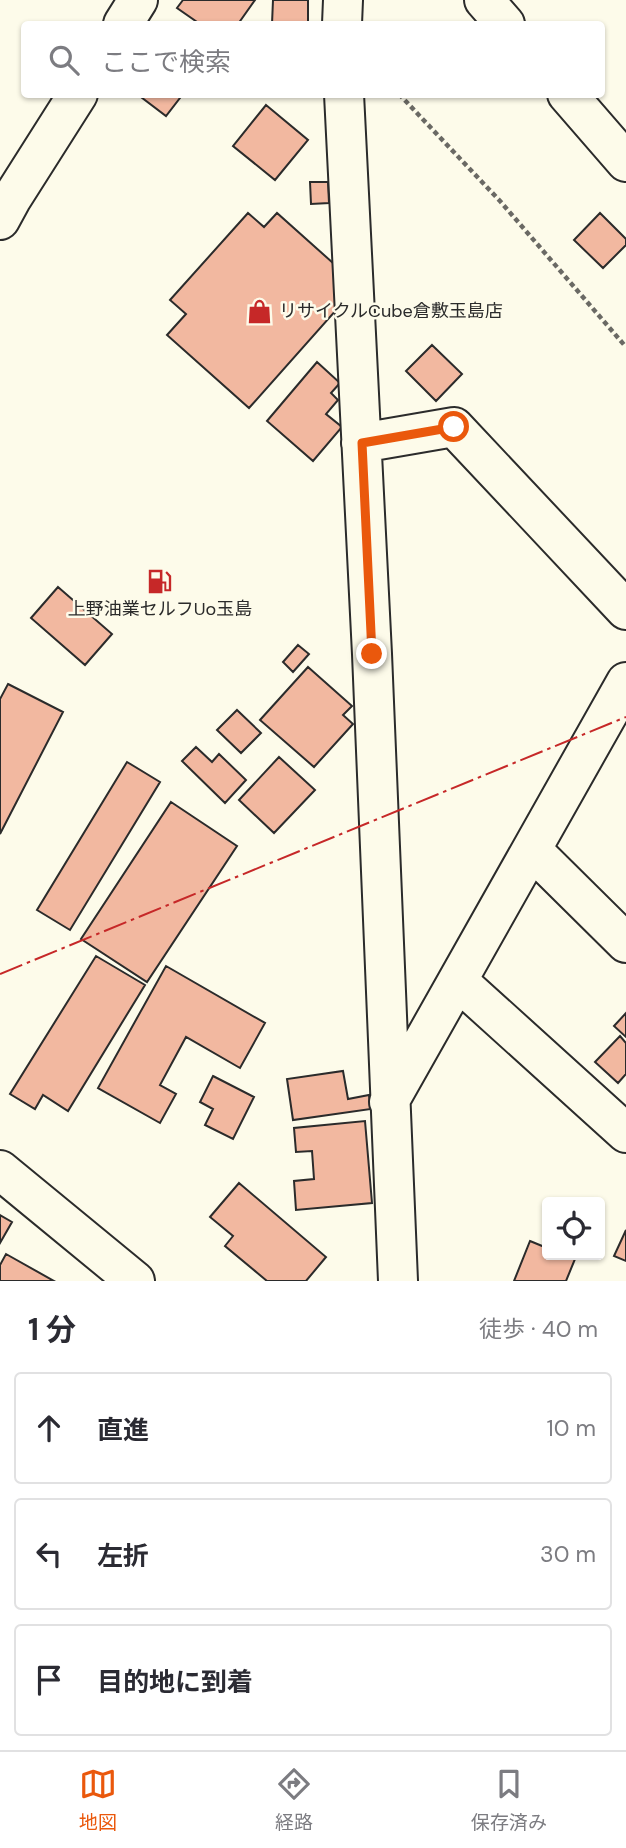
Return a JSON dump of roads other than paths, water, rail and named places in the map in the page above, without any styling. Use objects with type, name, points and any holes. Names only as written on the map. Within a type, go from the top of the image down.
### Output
[{"type":"main road","points":[[125,21],[138,0]]},
{"type":"main road","points":[[342,21],[343,0]]},
{"type":"main road","points":[[484,0],[502,21]]},
{"type":"main road","points":[[0,220],[75,98]]},
{"type":"main road","points":[[344,98],[362,443],[398,1281]]},
{"type":"main road","points":[[570,98],[626,162]]},
{"type":"main road","points":[[362,443],[454,427],[626,610]]},
{"type":"main road","points":[[390,1102],[626,682]]},
{"type":"main road","points":[[531,850],[626,943]]},
{"type":"main road","points":[[458,981],[626,1133]]},
{"type":"main road","points":[[0,1170],[135,1281]]},
{"type":"place","name":"リサイクルCube倉敷玉島店","points":[[259,311]]},
{"type":"place","name":"上野油業セルフUo玉島","points":[[160,582]]}]
